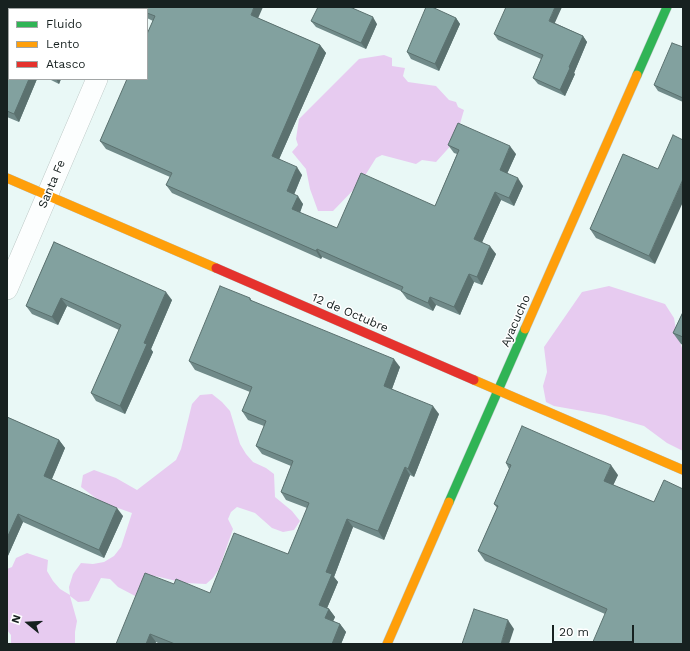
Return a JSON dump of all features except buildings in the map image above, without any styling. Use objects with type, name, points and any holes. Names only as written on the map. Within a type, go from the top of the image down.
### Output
[{"type":"street","name":"Ayacucho","points":[[387,644],[667,7]]},
{"type":"street","name":"Santa Fe","points":[[7,289],[97,80]]},
{"type":"street","name":"12 de Octubre","points":[[7,178],[683,470]]},
{"type":"shaded area","points":[[384,55],[392,58],[392,66],[405,68],[403,76],[408,82],[436,86],[449,100],[456,102],[458,107],[464,110],[455,141],[436,162],[422,160],[416,164],[382,155],[376,158],[361,182],[333,211],[318,211],[310,189],[306,169],[292,152],[298,145],[296,139],[299,119],[359,59]]},
{"type":"shaded area","points":[[609,286],[665,304],[674,318],[676,330],[683,351],[683,451],[667,443],[644,426],[605,415],[554,406],[546,402],[543,386],[547,372],[544,347],[582,292]]},
{"type":"shaded area","points":[[212,394],[230,411],[240,444],[246,454],[253,462],[266,468],[274,474],[275,497],[292,511],[300,521],[294,530],[283,532],[272,528],[255,513],[237,507],[231,512],[228,519],[233,529],[219,569],[213,578],[206,584],[185,583],[155,576],[146,580],[139,598],[118,587],[110,579],[101,578],[89,601],[78,602],[70,596],[77,621],[75,644],[11,644],[11,635],[7,630],[7,569],[12,567],[16,558],[27,553],[48,560],[47,571],[53,581],[60,589],[70,595],[69,587],[73,574],[81,563],[93,564],[104,562],[114,556],[121,547],[132,513],[101,502],[81,487],[83,475],[94,470],[116,478],[137,490],[176,460],[181,449],[192,404],[200,395]]},
{"type":"traffic: fast","points":[[637,75],[667,7]]},
{"type":"traffic: fast","points":[[449,502],[525,329]]},
{"type":"traffic: slow","points":[[525,329],[637,75]]},
{"type":"traffic: slow","points":[[7,178],[216,268]]},
{"type":"traffic: slow","points":[[474,380],[683,470]]},
{"type":"traffic: slow","points":[[387,644],[449,502]]},
{"type":"traffic: jam","points":[[216,268],[474,380]]}]
